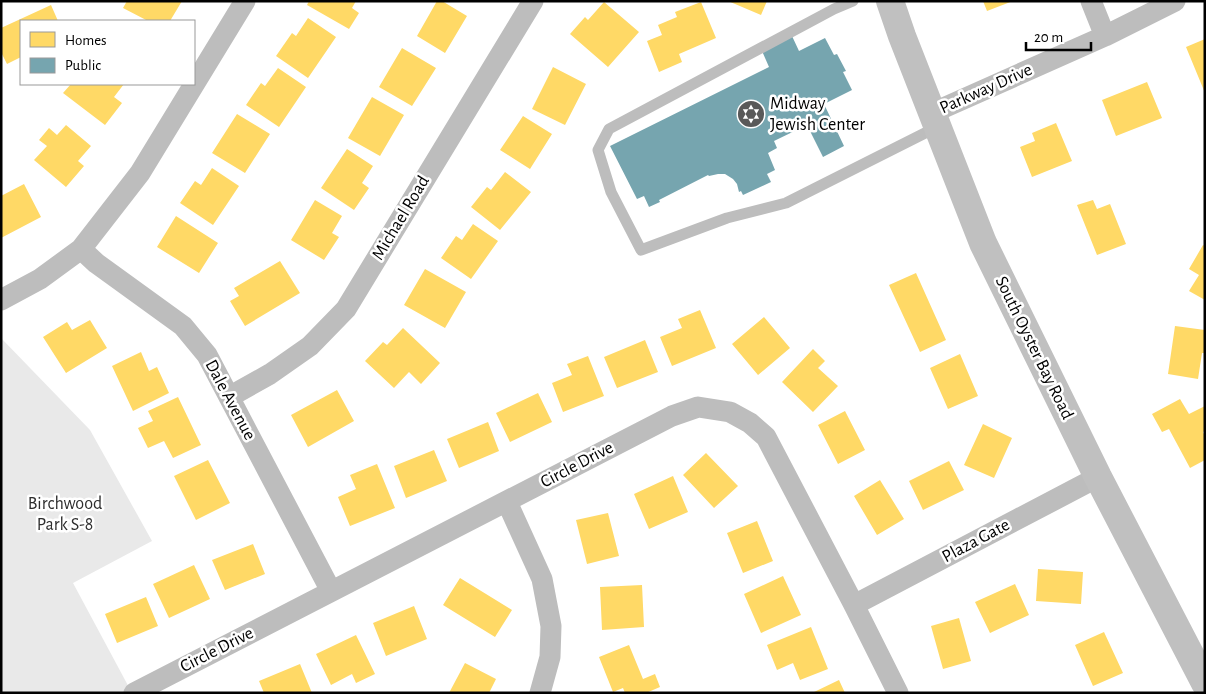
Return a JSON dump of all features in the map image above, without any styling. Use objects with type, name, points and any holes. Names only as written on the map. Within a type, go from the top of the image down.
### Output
[{"type":"main road","name":"South Oyster Bay Road","points":[[890,1],[983,243],[1098,477],[1205,683]]},
{"type":"street","points":[[195,83],[245,1]]},
{"type":"street","name":"Michael Road","points":[[229,397],[270,374],[310,346],[346,309],[534,1]]},
{"type":"street","points":[[1091,1],[1105,36]]},
{"type":"street","name":"Parkway Drive","points":[[935,120],[1175,1]]},
{"type":"street","points":[[1,300],[40,279],[81,248],[140,173],[194,85]]},
{"type":"street","name":"Dale Avenue","points":[[81,248],[96,263],[183,326],[207,355],[331,591]]},
{"type":"street","name":"Circle Drive","points":[[134,693],[672,416],[698,407],[730,412],[750,423],[766,437],[898,693]]},
{"type":"street","name":"Plaza Gate","points":[[854,605],[1098,477]]},
{"type":"street","points":[[507,502],[542,579],[552,626],[550,657],[540,693]]},
{"type":"lane","points":[[852,1],[609,129],[598,150],[612,192],[641,250],[727,218],[786,203],[935,120]]},
{"type":"green space","name":"Birchwood Park S-8","points":[[1,338],[90,430],[152,541],[73,583],[132,693],[1,693]]},
{"type":"building: Homes","points":[[127,1],[182,1],[171,20],[146,20],[123,8]]},
{"type":"building: Homes","points":[[309,1],[356,1],[352,8],[359,13],[349,29],[307,5]]},
{"type":"building: Homes","points":[[437,1],[442,1],[467,16],[445,53],[417,36]]},
{"type":"building: Homes","points":[[728,1],[767,1],[761,15]]},
{"type":"building: Homes","points":[[983,1],[1013,1],[987,11]]},
{"type":"building: Homes","points":[[604,2],[639,32],[608,67],[570,34],[585,17],[588,20]]},
{"type":"building: Homes","points":[[701,2],[716,38],[679,54],[682,62],[659,72],[647,41],[662,35],[658,25],[677,17],[675,12]]},
{"type":"building: Homes","points":[[51,5],[58,20],[20,20],[20,58],[7,64],[1,52],[1,28]]},
{"type":"building: Homes","points":[[308,18],[336,37],[308,78],[276,56],[292,33],[296,36]]},
{"type":"building: Homes","points":[[1205,39],[1205,93],[1186,47]]},
{"type":"building: Homes","points":[[402,48],[436,68],[412,106],[379,87]]},
{"type":"building: Homes","points":[[553,67],[586,84],[565,125],[532,109]]},
{"type":"building: Homes","points":[[278,68],[306,87],[279,127],[246,105],[261,83],[265,86]]},
{"type":"building: Homes","points":[[1147,82],[1162,118],[1116,136],[1102,100]]},
{"type":"building: Homes","points":[[70,85],[123,85],[114,97],[122,103],[105,125],[63,93]]},
{"type":"building: Homes","points":[[372,97],[404,115],[380,156],[348,138]]},
{"type":"building: Homes","points":[[237,114],[270,134],[245,173],[212,153]]},
{"type":"building: Homes","points":[[523,116],[552,134],[530,169],[500,150]]},
{"type":"building: Homes","points":[[1056,123],[1072,161],[1032,177],[1020,147],[1035,141],[1032,133]]},
{"type":"building: Homes","points":[[66,125],[91,146],[78,161],[84,166],[66,187],[34,160],[47,146],[39,140],[49,128],[57,135]]},
{"type":"building: Homes","points":[[347,149],[373,166],[362,183],[369,188],[354,210],[321,188]]},
{"type":"building: Homes","points":[[212,168],[239,186],[213,225],[180,203],[195,181],[201,185]]},
{"type":"building: Homes","points":[[505,172],[531,192],[500,230],[471,207],[487,187],[491,190]]},
{"type":"building: Homes","points":[[24,184],[41,217],[1,238],[1,196]]},
{"type":"building: Homes","points":[[315,200],[342,216],[332,233],[339,237],[324,260],[291,240]]},
{"type":"building: Homes","points":[[1093,200],[1097,209],[1110,204],[1126,244],[1097,255],[1077,205]]},
{"type":"building: Homes","points":[[176,216],[218,243],[199,273],[157,247]]},
{"type":"building: Homes","points":[[473,224],[498,241],[471,279],[441,258],[456,236],[462,240]]},
{"type":"building: Homes","points":[[1203,245],[1205,246],[1205,300],[1189,291],[1199,275],[1189,269]]},
{"type":"building: Homes","points":[[280,261],[300,293],[245,326],[230,301],[239,296],[234,288]]},
{"type":"building: Homes","points":[[425,269],[466,292],[445,328],[404,305]]},
{"type":"building: Homes","points":[[916,273],[946,340],[920,352],[889,285]]},
{"type":"building: Homes","points":[[700,310],[716,348],[672,366],[660,337],[682,328],[678,319]]},
{"type":"building: Homes","points":[[764,317],[790,348],[758,375],[732,344]]},
{"type":"building: Homes","points":[[90,320],[107,348],[66,373],[43,337],[67,322],[72,330]]},
{"type":"building: Homes","points":[[1175,326],[1205,330],[1205,353],[1202,353],[1198,379],[1168,374]]},
{"type":"building: Homes","points":[[403,328],[440,363],[421,384],[409,372],[394,388],[365,361],[383,342],[387,345]]},
{"type":"building: Homes","points":[[645,340],[658,372],[617,388],[604,357]]},
{"type":"building: Homes","points":[[813,349],[825,361],[818,368],[838,386],[813,412],[782,382]]},
{"type":"building: Homes","points":[[141,352],[149,371],[157,367],[169,393],[133,411],[112,366]]},
{"type":"building: Homes","points":[[960,354],[978,396],[948,409],[930,368]]},
{"type":"building: Homes","points":[[588,356],[604,396],[563,412],[552,383],[572,375],[567,364]]},
{"type":"building: Homes","points":[[337,390],[354,421],[308,447],[291,415]]},
{"type":"building: Homes","points":[[538,393],[552,422],[510,442],[496,413]]},
{"type":"building: Homes","points":[[178,397],[201,445],[173,458],[164,441],[148,448],[138,428],[153,421],[148,411]]},
{"type":"building: Homes","points":[[1180,399],[1189,414],[1205,406],[1205,431],[1203,432],[1205,436],[1205,460],[1190,468],[1169,429],[1162,432],[1152,414]]},
{"type":"building: Homes","points":[[845,411],[865,450],[838,464],[818,425]]},
{"type":"building: Homes","points":[[488,422],[499,451],[459,468],[447,439]]},
{"type":"building: Homes","points":[[983,424],[1012,438],[994,478],[964,465]]},
{"type":"building: Homes","points":[[434,450],[447,481],[406,498],[394,466]]},
{"type":"building: Homes","points":[[706,453],[738,486],[714,508],[683,475]]},
{"type":"building: Homes","points":[[208,460],[230,503],[196,520],[174,476]]},
{"type":"building: Homes","points":[[949,461],[964,490],[923,510],[909,481]]},
{"type":"building: Homes","points":[[377,464],[395,508],[350,526],[338,497],[356,489],[350,475]]},
{"type":"building: Homes","points":[[673,476],[688,512],[649,529],[634,494]]},
{"type":"building: Homes","points":[[880,480],[904,519],[877,535],[854,496]]},
{"type":"building: Homes","points":[[608,513],[619,556],[587,564],[576,520]]},
{"type":"building: Homes","points":[[757,521],[773,561],[743,573],[727,533]]},
{"type":"building: Homes","points":[[253,544],[265,574],[225,590],[212,560]]},
{"type":"building: Homes","points":[[194,565],[210,599],[169,618],[153,584]]},
{"type":"building: Homes","points":[[1038,569],[1083,572],[1081,604],[1036,601]]},
{"type":"building: Homes","points":[[783,576],[801,615],[761,633],[744,594]]},
{"type":"building: Homes","points":[[460,578],[512,610],[495,637],[443,605]]},
{"type":"building: Homes","points":[[1015,584],[1029,615],[990,633],[975,602]]},
{"type":"building: Homes","points":[[642,585],[644,627],[602,630],[600,587]]},
{"type":"building: Homes","points":[[146,597],[158,626],[117,643],[105,614]]},
{"type":"building: Homes","points":[[414,606],[427,639],[386,656],[373,623]]},
{"type":"building: Homes","points":[[959,618],[971,661],[943,669],[931,626]]},
{"type":"building: Homes","points":[[811,627],[828,669],[800,680],[793,663],[777,670],[767,645]]},
{"type":"building: Homes","points":[[1104,632],[1123,673],[1093,686],[1075,645]]},
{"type":"building: Homes","points":[[356,635],[375,674],[356,683],[352,674],[331,685],[316,654]]},
{"type":"building: Homes","points":[[629,645],[643,679],[655,674],[660,687],[646,693],[625,693],[623,688],[613,692],[599,657]]},
{"type":"building: Homes","points":[[465,663],[496,679],[489,693],[449,693]]},
{"type":"building: Homes","points":[[300,664],[312,693],[264,693],[259,681]]},
{"type":"building: Homes","points":[[839,680],[845,693],[812,693]]},
{"type":"building: Public","name":"Midway Jewish Center","points":[[792,36],[799,51],[825,38],[834,55],[837,54],[846,71],[843,72],[852,90],[824,104],[844,146],[823,157],[807,125],[774,141],[777,148],[768,153],[775,170],[767,174],[771,182],[743,195],[741,191],[739,192],[737,184],[733,179],[725,174],[718,174],[708,175],[649,207],[644,196],[637,199],[610,146],[769,67],[762,51]]},
{"type":"place","name":"Midway Jewish Center","points":[[751,114]]}]
